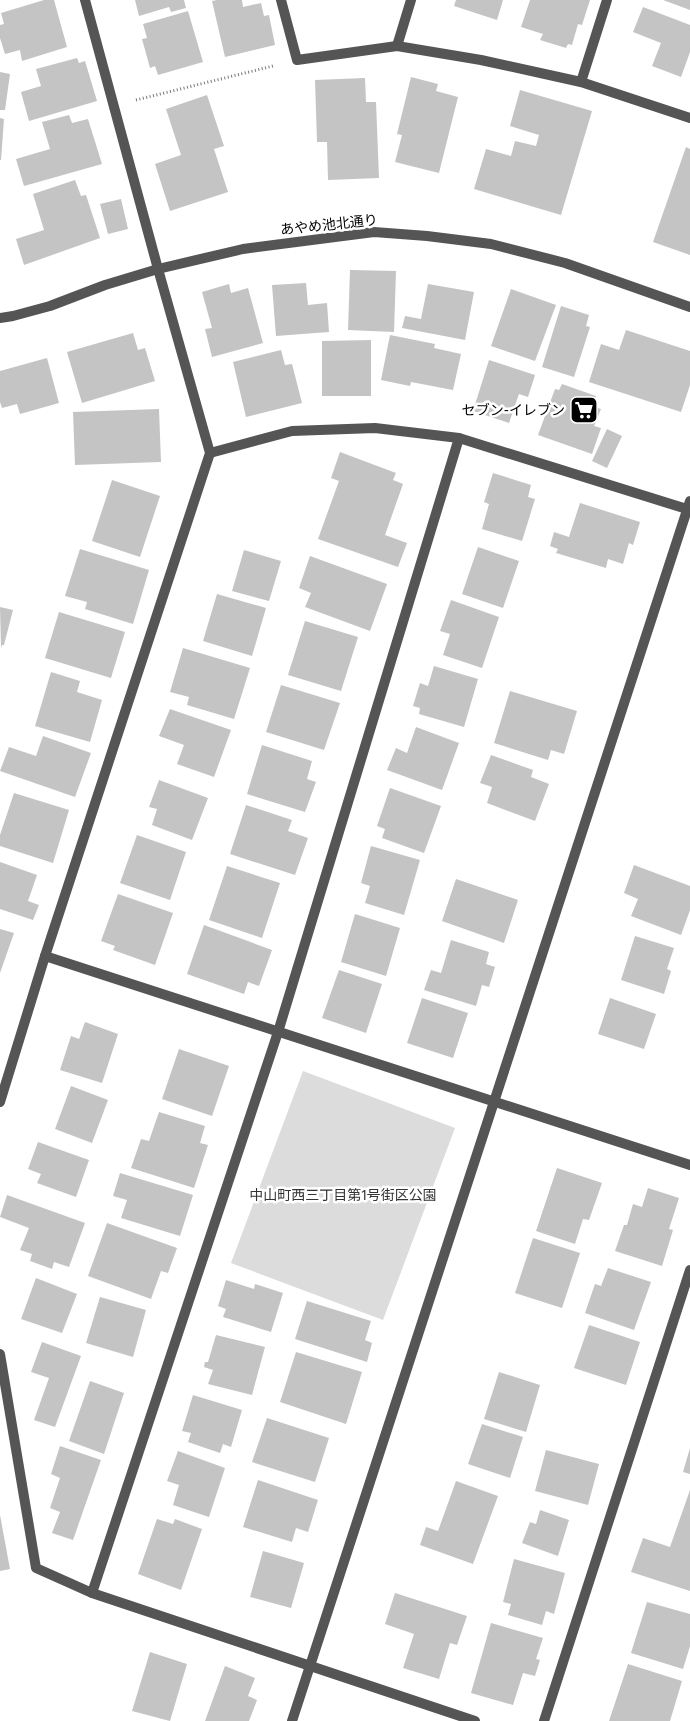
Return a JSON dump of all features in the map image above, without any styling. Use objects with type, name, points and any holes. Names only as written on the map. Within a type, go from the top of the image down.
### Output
[{"type":"street","points":[[0,1102],[210,453],[85,0]]},
{"type":"street","points":[[281,0],[297,60],[397,46],[481,60],[581,82],[690,118]]},
{"type":"street","points":[[397,46],[411,0]]},
{"type":"street","points":[[581,82],[607,0]]},
{"type":"street","name":"あやめ池北通り","points":[[0,318],[50,306],[105,285],[158,269],[243,248],[374,232],[491,244],[565,263],[690,307]]},
{"type":"street","points":[[210,453],[292,431],[375,428],[459,438],[689,507],[292,1721]]},
{"type":"street","points":[[92,1592],[278,1032],[459,438]]},
{"type":"street","points":[[46,956],[690,1165]]},
{"type":"street","points":[[544,1721],[690,1270]]},
{"type":"street","points":[[0,1354],[36,1568],[92,1592],[475,1721]]},
{"type":"path","points":[[114,106],[297,60]]},
{"type":"green space","name":"中山町西三丁目第1号街区公園","points":[[303,1071],[455,1128],[383,1320],[231,1263]]},
{"type":"building","points":[[44,0],[54,0],[67,47],[22,61],[20,50],[5,54],[0,38],[0,25],[4,24],[1,13]]},
{"type":"building","points":[[135,0],[184,0],[186,8],[171,12],[169,7],[139,16]]},
{"type":"building","points":[[242,0],[243,7],[261,3],[264,16],[269,15],[275,45],[225,57],[212,1]]},
{"type":"building","points":[[456,0],[503,0],[497,20],[454,6]]},
{"type":"building","points":[[530,0],[590,0],[582,25],[578,24],[572,45],[568,44],[566,48],[540,40],[543,34],[521,27]]},
{"type":"building","points":[[663,0],[690,0],[690,10]]},
{"type":"building","points":[[643,7],[690,25],[690,52],[681,77],[652,66],[661,43],[633,32]]},
{"type":"building","points":[[188,11],[203,62],[158,75],[155,66],[150,68],[142,39],[147,38],[143,24]]},
{"type":"building","points":[[77,58],[79,63],[85,61],[97,101],[29,121],[21,92],[41,86],[36,69]]},
{"type":"building","points":[[0,72],[10,74],[5,110],[0,110]]},
{"type":"building","points":[[411,77],[438,84],[436,91],[458,97],[439,173],[395,162],[402,135],[397,134]]},
{"type":"building","points":[[365,78],[366,102],[376,102],[379,178],[328,180],[327,142],[317,142],[315,80]]},
{"type":"building","points":[[520,90],[592,111],[561,215],[474,189],[486,149],[511,156],[515,141],[536,146],[539,135],[510,126]]},
{"type":"building","points":[[207,95],[224,146],[214,149],[228,192],[170,211],[155,164],[181,155],[166,109]]},
{"type":"building","points":[[69,115],[72,123],[88,119],[102,164],[24,186],[16,159],[50,149],[42,122]]},
{"type":"building","points":[[0,118],[4,119],[1,160],[0,160]]},
{"type":"building","points":[[686,147],[690,149],[690,255],[653,242]]},
{"type":"building","points":[[75,180],[81,196],[86,195],[100,238],[24,265],[16,239],[44,230],[33,194]]},
{"type":"building","points":[[121,199],[128,229],[108,234],[100,204]]},
{"type":"building","points":[[350,270],[396,271],[394,332],[348,330]]},
{"type":"building","points":[[306,283],[308,305],[327,303],[329,332],[276,336],[272,285]]},
{"type":"building","points":[[229,284],[231,293],[248,288],[263,343],[212,357],[205,329],[212,328],[202,292]]},
{"type":"building","points":[[428,284],[474,292],[465,340],[402,328],[405,316],[421,319]]},
{"type":"building","points":[[511,289],[556,305],[535,361],[491,346]]},
{"type":"building","points":[[561,306],[589,315],[586,326],[590,327],[574,377],[542,367]]},
{"type":"building","points":[[626,330],[690,351],[690,385],[681,412],[589,382],[601,344],[619,350]]},
{"type":"building","points":[[133,333],[138,350],[145,348],[155,381],[82,403],[67,352]]},
{"type":"building","points":[[390,335],[435,344],[434,348],[461,354],[453,390],[411,382],[410,386],[381,380]]},
{"type":"building","points":[[371,340],[371,396],[322,396],[322,341]]},
{"type":"building","points":[[281,350],[285,365],[292,364],[302,403],[246,417],[233,362]]},
{"type":"building","points":[[47,358],[59,403],[20,414],[17,404],[2,408],[0,402],[0,371]]},
{"type":"building","points":[[489,360],[535,375],[528,397],[519,394],[509,423],[473,411]]},
{"type":"building","points":[[562,384],[596,396],[592,406],[601,409],[594,426],[601,428],[592,454],[538,435],[555,389],[559,390]]},
{"type":"building","points":[[159,409],[161,462],[75,465],[73,412]]},
{"type":"building","points":[[607,429],[622,436],[607,468],[592,461]]},
{"type":"building","points":[[340,452],[396,473],[393,480],[403,484],[385,535],[407,543],[398,567],[318,539],[339,481],[331,478]]},
{"type":"building","points":[[493,473],[531,485],[528,497],[535,499],[522,541],[482,529],[489,504],[484,502]]},
{"type":"building","points":[[112,480],[160,496],[140,557],[92,541]]},
{"type":"building","points":[[580,503],[640,522],[633,545],[629,543],[623,564],[608,559],[606,568],[556,553],[558,549],[550,546],[554,532],[569,537]]},
{"type":"building","points":[[478,547],[519,561],[503,608],[462,594]]},
{"type":"building","points":[[80,549],[149,570],[133,624],[85,609],[87,602],[65,596]]},
{"type":"building","points":[[244,550],[281,561],[269,601],[232,591]]},
{"type":"building","points":[[310,556],[387,584],[370,631],[305,607],[311,593],[299,588]]},
{"type":"building","points":[[217,594],[266,608],[252,656],[203,641]]},
{"type":"building","points":[[451,600],[499,617],[482,668],[443,655],[450,634],[440,631]]},
{"type":"building","points":[[0,607],[13,610],[4,645],[1,648]]},
{"type":"building","points":[[59,612],[125,632],[111,678],[45,658]]},
{"type":"building","points":[[305,621],[358,637],[341,691],[288,675]]},
{"type":"building","points":[[183,648],[250,668],[234,719],[187,705],[189,697],[170,692]]},
{"type":"building","points":[[434,666],[478,679],[464,727],[419,714],[420,708],[413,706],[420,683],[428,686]]},
{"type":"building","points":[[51,672],[80,681],[77,692],[102,700],[90,742],[35,726]]},
{"type":"building","points":[[281,685],[340,703],[324,750],[266,732]]},
{"type":"building","points":[[510,691],[577,711],[564,754],[551,750],[548,760],[494,743]]},
{"type":"building","points":[[170,709],[231,730],[214,777],[177,764],[184,745],[159,736]]},
{"type":"building","points":[[416,727],[459,743],[442,790],[387,770],[396,748],[407,753]]},
{"type":"building","points":[[43,736],[91,753],[75,797],[0,771],[9,747],[36,756]]},
{"type":"building","points":[[262,745],[312,761],[307,779],[316,782],[305,812],[247,794]]},
{"type":"building","points":[[491,755],[533,770],[531,777],[549,784],[535,821],[487,803],[492,787],[480,783]]},
{"type":"building","points":[[159,780],[208,798],[192,840],[152,825],[157,809],[149,807]]},
{"type":"building","points":[[390,788],[441,806],[424,853],[382,838],[385,829],[377,826]]},
{"type":"building","points":[[14,793],[69,810],[53,863],[0,846],[0,835]]},
{"type":"building","points":[[246,805],[292,820],[288,831],[308,838],[295,875],[230,854]]},
{"type":"building","points":[[137,835],[186,852],[170,900],[120,883]]},
{"type":"building","points":[[371,846],[420,860],[404,915],[365,903],[370,886],[361,883]]},
{"type":"building","points":[[0,862],[37,875],[28,901],[39,905],[33,920],[0,909]]},
{"type":"building","points":[[634,865],[690,886],[690,910],[681,935],[631,916],[638,899],[624,893]]},
{"type":"building","points":[[227,866],[280,883],[262,938],[209,920]]},
{"type":"building","points":[[456,879],[518,900],[504,943],[442,921]]},
{"type":"building","points":[[118,894],[173,913],[155,965],[113,950],[115,946],[101,941]]},
{"type":"building","points":[[355,914],[400,928],[386,976],[341,962]]},
{"type":"building","points":[[204,925],[272,950],[259,986],[248,982],[244,994],[187,974]]},
{"type":"building","points":[[0,929],[14,933],[0,973]]},
{"type":"building","points":[[635,936],[674,948],[667,969],[671,971],[664,994],[621,980]]},
{"type":"building","points":[[451,940],[489,952],[486,964],[495,967],[489,987],[482,985],[476,1006],[424,990],[431,970],[441,973]]},
{"type":"building","points":[[339,970],[382,984],[366,1033],[322,1018]]},
{"type":"building","points":[[422,998],[468,1013],[453,1058],[407,1043]]},
{"type":"building","points":[[610,998],[656,1014],[644,1049],[598,1034]]},
{"type":"building","points":[[85,1022],[118,1034],[102,1083],[60,1070],[71,1036],[79,1039]]},
{"type":"building","points":[[179,1049],[229,1066],[212,1116],[162,1099]]},
{"type":"building","points":[[71,1086],[108,1100],[92,1143],[55,1129]]},
{"type":"building","points":[[159,1112],[205,1126],[200,1143],[208,1145],[194,1188],[131,1168],[141,1139],[149,1141]]},
{"type":"building","points":[[38,1142],[89,1160],[76,1197],[37,1183],[41,1174],[28,1169]]},
{"type":"building","points":[[557,1168],[602,1183],[589,1220],[583,1219],[575,1244],[536,1231]]},
{"type":"building","points":[[120,1173],[193,1195],[180,1236],[121,1218],[127,1200],[113,1196]]},
{"type":"building","points":[[648,1188],[679,1198],[669,1229],[673,1230],[662,1266],[615,1251],[624,1225],[627,1225],[633,1204],[642,1207]]},
{"type":"building","points":[[7,1195],[85,1223],[69,1267],[54,1262],[52,1269],[30,1261],[32,1254],[20,1250],[29,1228],[0,1217]]},
{"type":"building","points":[[107,1223],[177,1248],[168,1273],[161,1271],[151,1299],[88,1276]]},
{"type":"building","points":[[533,1238],[580,1253],[562,1308],[515,1293]]},
{"type":"building","points":[[608,1268],[651,1282],[634,1330],[585,1313],[595,1284],[601,1286]]},
{"type":"building","points":[[36,1278],[77,1294],[62,1333],[21,1319]]},
{"type":"building","points":[[226,1280],[254,1289],[255,1284],[283,1293],[271,1332],[223,1317],[226,1309],[218,1306]]},
{"type":"building","points":[[100,1297],[146,1310],[133,1357],[86,1343]]},
{"type":"building","points":[[307,1301],[371,1321],[365,1340],[372,1343],[367,1362],[295,1339]]},
{"type":"building","points":[[589,1325],[640,1342],[626,1385],[574,1368]]},
{"type":"building","points":[[216,1335],[265,1347],[252,1395],[208,1384],[213,1370],[204,1367],[205,1362],[208,1362]]},
{"type":"building","points":[[42,1342],[81,1356],[55,1427],[34,1420],[49,1378],[31,1372]]},
{"type":"building","points":[[296,1352],[362,1372],[346,1424],[280,1402]]},
{"type":"building","points":[[499,1372],[540,1385],[526,1432],[484,1419]]},
{"type":"building","points":[[90,1381],[124,1393],[104,1454],[69,1441]]},
{"type":"building","points":[[193,1395],[242,1410],[231,1447],[223,1444],[220,1453],[188,1442],[191,1433],[182,1431]]},
{"type":"building","points":[[267,1418],[329,1438],[315,1482],[252,1462]]},
{"type":"building","points":[[482,1424],[523,1437],[510,1478],[468,1464]]},
{"type":"building","points":[[60,1446],[101,1460],[73,1540],[52,1533],[60,1512],[50,1508],[60,1478],[51,1474]]},
{"type":"building","points":[[690,1448],[690,1474],[683,1472]]},
{"type":"building","points":[[546,1450],[599,1464],[588,1505],[535,1491]]},
{"type":"building","points":[[178,1451],[225,1468],[209,1517],[173,1505],[179,1485],[167,1481]]},
{"type":"building","points":[[258,1480],[318,1500],[308,1532],[296,1528],[292,1542],[243,1527]]},
{"type":"building","points":[[456,1481],[498,1496],[473,1564],[420,1545],[426,1527],[438,1531]]},
{"type":"building","points":[[690,1490],[690,1591],[631,1572],[643,1538],[670,1547]]},
{"type":"building","points":[[540,1510],[569,1520],[558,1556],[522,1543],[530,1522],[536,1524]]},
{"type":"building","points":[[0,1515],[10,1569],[0,1571]]},
{"type":"building","points":[[157,1519],[173,1524],[175,1519],[202,1529],[181,1590],[138,1574]]},
{"type":"building","points":[[263,1551],[304,1563],[291,1608],[250,1597]]},
{"type":"building","points":[[514,1559],[565,1573],[554,1614],[546,1611],[542,1625],[508,1615],[511,1604],[503,1602]]},
{"type":"building","points":[[395,1593],[467,1616],[457,1645],[450,1643],[439,1679],[403,1668],[414,1634],[385,1624]]},
{"type":"building","points":[[647,1602],[690,1614],[690,1646],[683,1669],[631,1653]]},
{"type":"building","points":[[491,1623],[543,1638],[536,1659],[540,1660],[535,1676],[523,1673],[513,1705],[471,1693]]},
{"type":"building","points":[[150,1652],[187,1664],[170,1721],[132,1711]]},
{"type":"building","points":[[628,1664],[682,1681],[670,1721],[609,1721]]},
{"type":"building","points":[[225,1666],[255,1678],[248,1696],[257,1700],[249,1721],[205,1721]]},
{"type":"place","name":"セブン-イレブン","points":[[584,410]]}]
